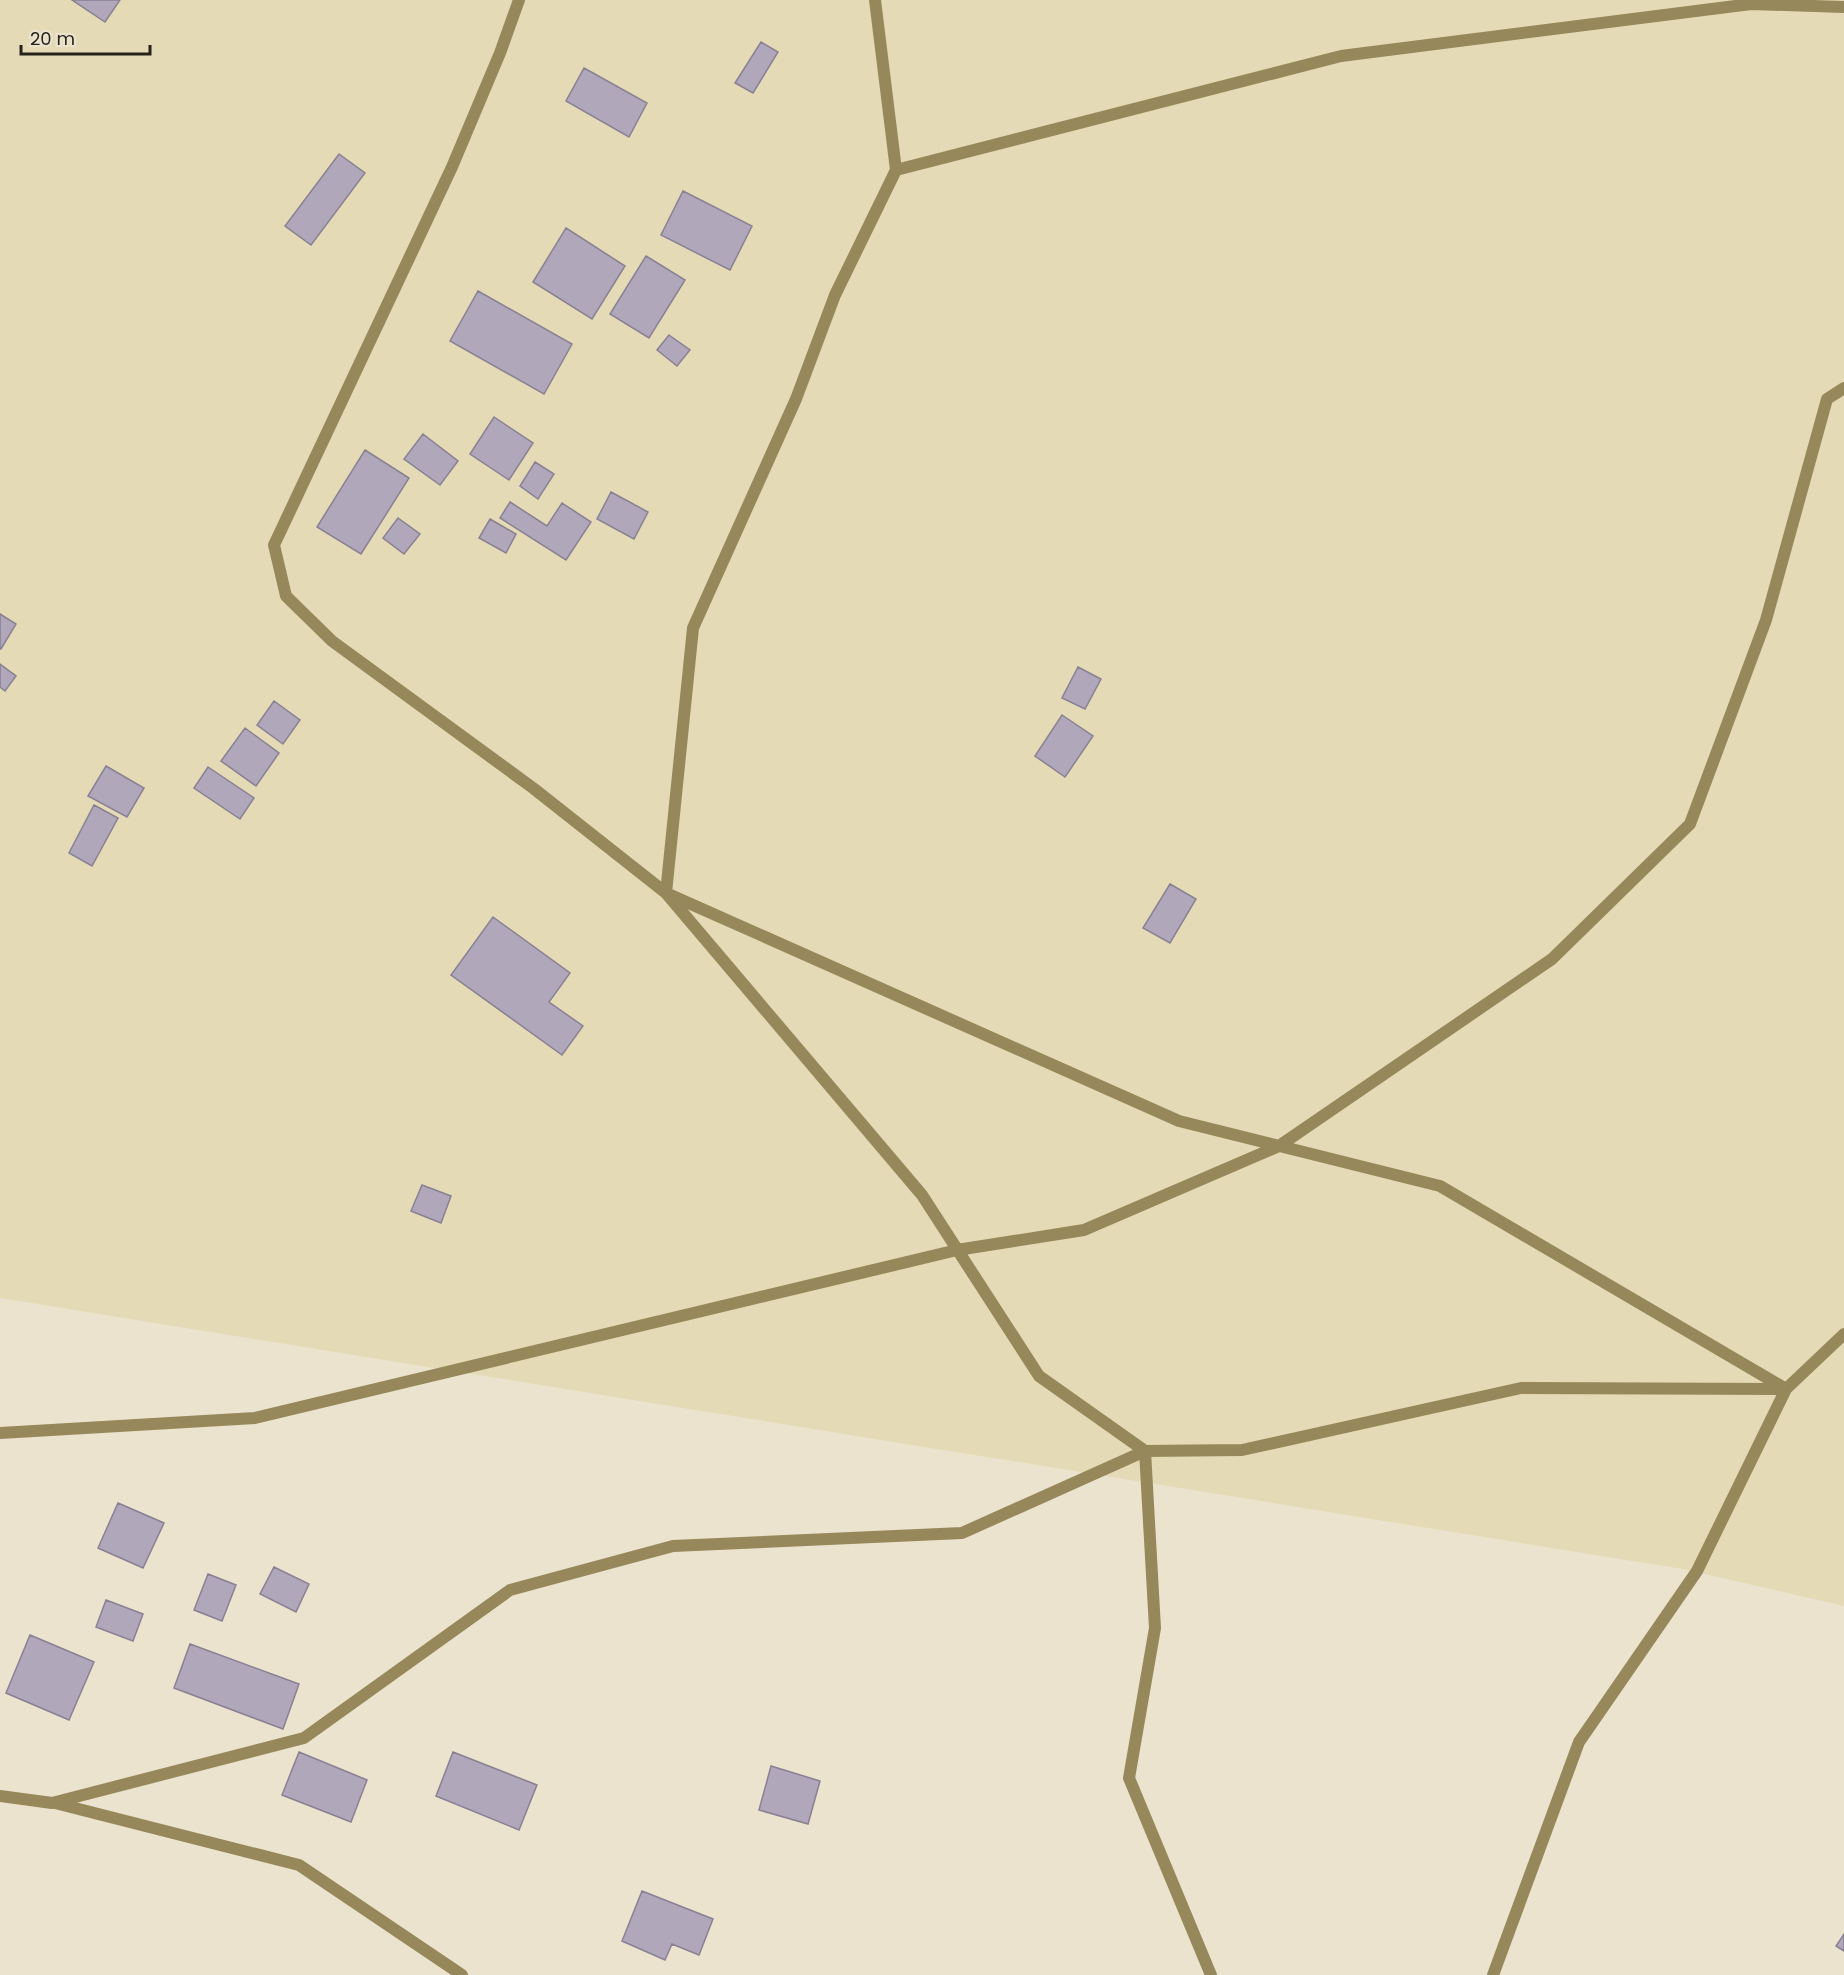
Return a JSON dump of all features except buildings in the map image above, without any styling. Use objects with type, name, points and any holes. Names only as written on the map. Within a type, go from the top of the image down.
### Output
[{"type":"street","points":[[519,0],[500,53],[452,167],[274,545],[286,596],[332,641],[533,788],[666,893],[921,1195],[1039,1376],[1145,1451]]},
{"type":"street","points":[[666,893],[693,628],[796,399],[835,295],[896,170],[875,0]]},
{"type":"street","points":[[896,170],[1341,56],[1750,4],[1844,7]]},
{"type":"street","points":[[0,1433],[255,1418],[957,1250],[1084,1230],[1279,1146],[1552,959],[1690,824],[1766,620],[1827,399],[1844,388]]},
{"type":"street","points":[[666,893],[1179,1121],[1440,1186],[1786,1389]]},
{"type":"street","points":[[1493,1975],[1579,1742],[1697,1571],[1786,1389],[1844,1334]]},
{"type":"street","points":[[52,1803],[304,1738],[510,1590],[673,1546],[962,1533],[1145,1451],[1242,1450],[1521,1388],[1786,1389]]},
{"type":"street","points":[[1145,1451],[1155,1628],[1129,1778],[1211,1975]]},
{"type":"street","points":[[0,1796],[52,1803],[298,1865],[462,1975]]},
{"type":"sand","points":[[0,0],[1844,0],[1844,1606],[1683,1569],[0,1298]]}]
